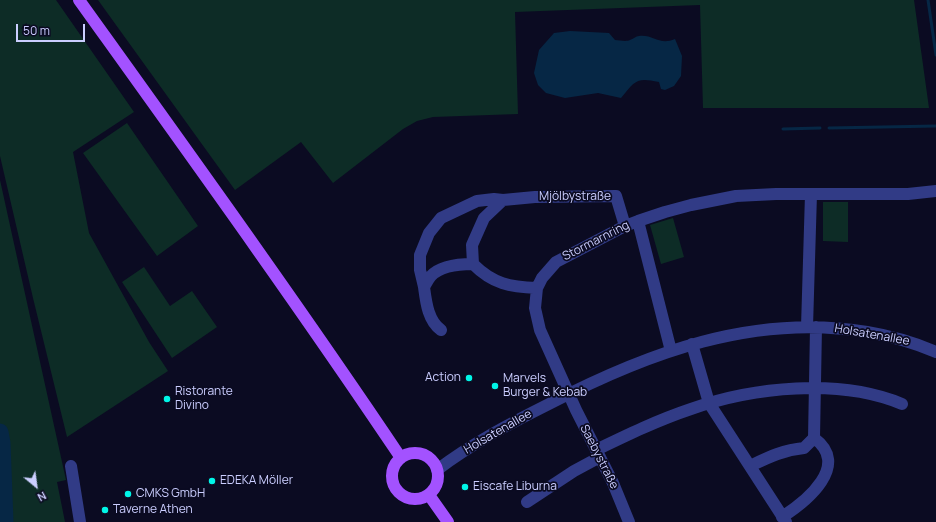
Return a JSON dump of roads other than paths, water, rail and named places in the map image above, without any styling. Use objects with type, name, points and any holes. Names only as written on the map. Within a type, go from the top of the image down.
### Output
[{"type":"main road","points":[[79,0],[254,244],[340,367],[401,458]]},
{"type":"main road","points":[[418,453],[427,456],[434,462],[438,470],[438,479],[435,488],[429,495],[419,499],[409,498],[400,494],[394,485],[392,475],[395,466],[401,458],[409,454],[418,453]]},
{"type":"main road","points":[[429,495],[448,522]]},
{"type":"street","name":"Stormarnring","points":[[569,393],[540,330],[535,308],[537,288],[542,278],[556,262],[624,226],[691,205],[736,196],[776,194],[908,194],[936,191]]},
{"type":"street","points":[[750,466],[775,454],[804,448],[814,438],[814,388],[811,327],[811,194]]},
{"type":"street","name":"Mjölbystraße","points":[[441,330],[436,326],[430,317],[420,270],[420,255],[429,233],[441,218],[478,201],[535,197],[616,196],[624,226]]},
{"type":"street","points":[[474,264],[472,245],[484,218],[503,200]]},
{"type":"street","name":"Stormarnring","points":[[638,221],[671,351]]},
{"type":"street","points":[[424,287],[432,275],[445,267],[474,264],[491,279],[507,285],[524,288],[537,288]]},
{"type":"street","name":"Holsatenallee","points":[[438,470],[450,460],[497,432],[569,393],[624,368],[713,338],[763,329],[811,327],[856,330],[897,338],[923,346],[936,352]]},
{"type":"street","points":[[692,344],[709,403],[784,520],[818,487],[827,472],[828,460],[825,447],[814,438]]},
{"type":"street","points":[[527,502],[598,454],[653,424],[709,403],[764,392],[814,388],[851,391],[894,400],[902,404]]},
{"type":"street","name":"Saebystraße","points":[[569,393],[613,483],[629,522]]},
{"type":"street","points":[[71,466],[80,522]]},
{"type":"water","points":[[570,31],[609,33],[615,40],[622,41],[628,41],[637,36],[644,36],[660,41],[675,39],[682,56],[681,76],[674,86],[665,90],[661,89],[659,82],[641,80],[633,84],[621,98],[598,93],[565,98],[546,93],[538,85],[534,73],[539,50],[554,33]]},
{"type":"waterway","points":[[928,0],[936,55]]},
{"type":"waterway","points":[[829,128],[936,126]]},
{"type":"waterway","points":[[783,129],[820,128]]},
{"type":"waterway","points":[[0,432],[2,443],[5,522]]},
{"type":"place","name":"Action","points":[[469,378]]},
{"type":"place","name":"Marvels Burger & Kebab","points":[[495,386]]},
{"type":"place","name":"Ristorante Divino","points":[[167,399]]},
{"type":"place","name":"EDEKA Möller","points":[[212,481]]},
{"type":"place","name":"Eiscafe Liburna","points":[[465,487]]},
{"type":"place","name":"CMKS GmbH","points":[[128,494]]},
{"type":"place","name":"Taverne Athen","points":[[105,510]]}]
